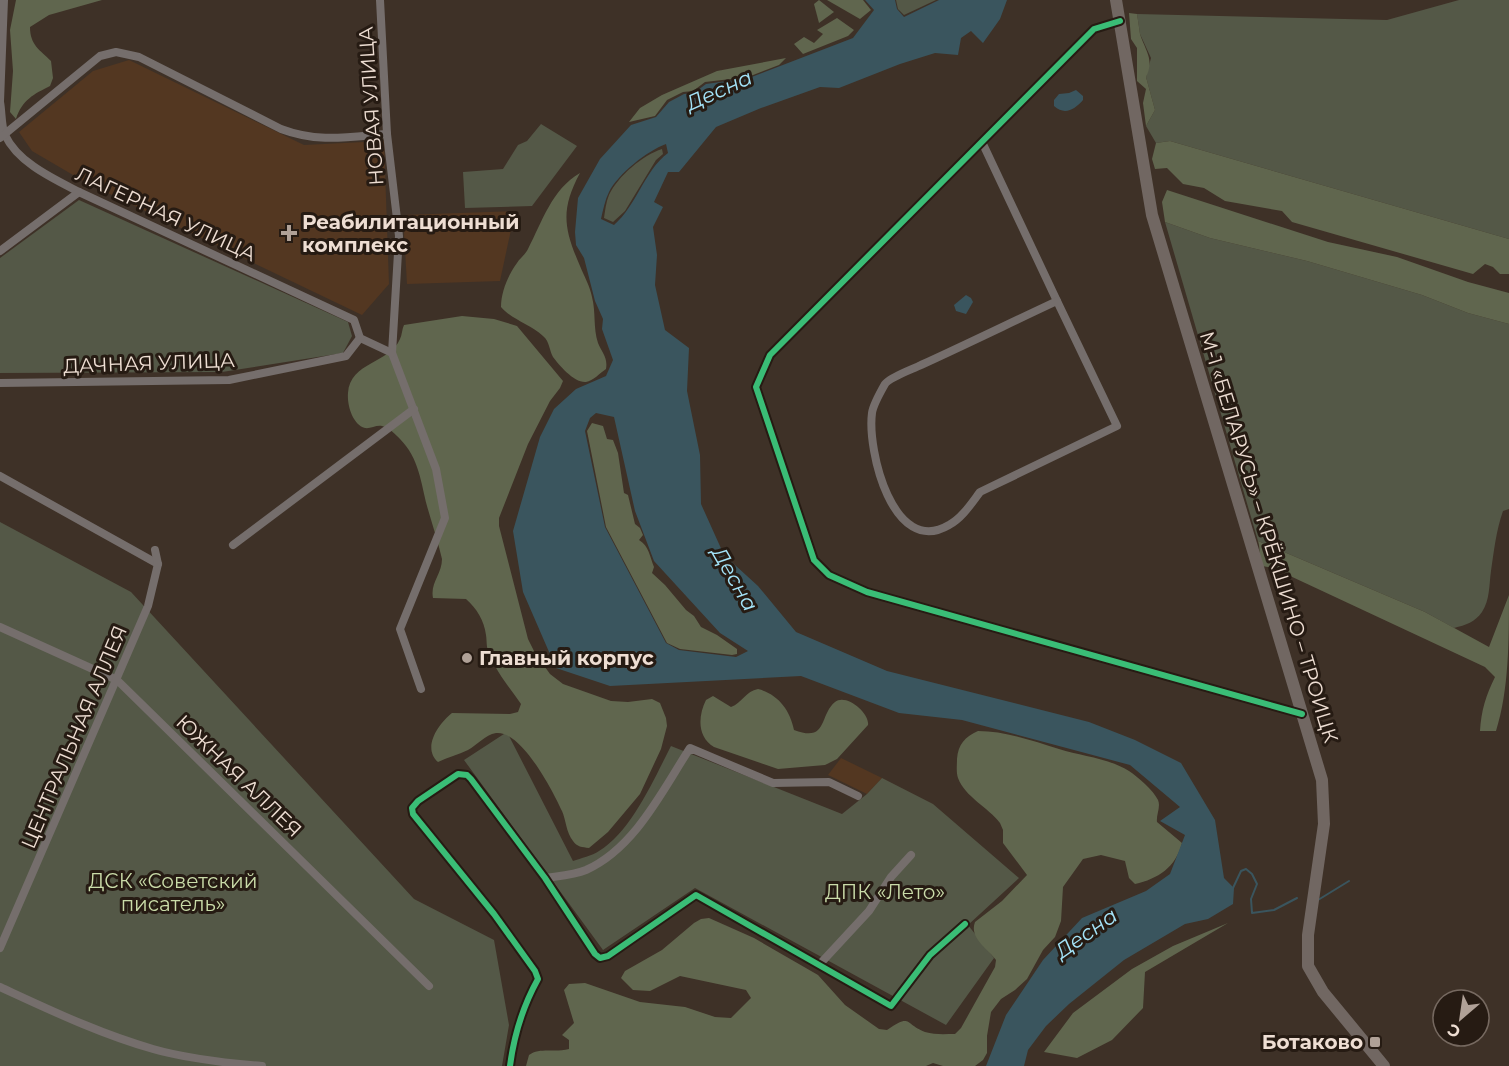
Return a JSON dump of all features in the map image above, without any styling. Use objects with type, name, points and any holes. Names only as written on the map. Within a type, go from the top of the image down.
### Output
[{"type":"main road","name":"М-1 «БЕЛАРУСЬ» – КРЁКШИНО – ТРОИЦК","points":[[1116,0],[1152,215],[1322,780],[1324,824],[1308,935],[1308,966],[1323,992],[1384,1066]]},
{"type":"street","name":"ЛАГЕРНАЯ УЛИЦА","points":[[4,0],[0,101],[3,136],[20,154],[46,174],[79,192],[354,320],[360,338]]},
{"type":"street","name":"НОВАЯ УЛИЦА","points":[[380,0],[387,134],[399,236],[392,353]]},
{"type":"street","points":[[1119,21],[1094,29],[770,355],[756,387],[814,560],[829,575],[867,592],[1302,714]]},
{"type":"street","points":[[3,136],[100,56],[116,52],[139,57],[281,129],[302,137],[324,139],[387,134]]},
{"type":"street","points":[[982,142],[1117,426],[980,492],[966,511],[950,525],[936,530],[920,530],[903,520],[887,494],[875,464],[872,411],[886,382],[1057,301]]},
{"type":"street","points":[[0,251],[79,192]]},
{"type":"street","points":[[360,338],[392,353],[436,470],[445,518],[400,629],[421,689]]},
{"type":"street","name":"ДАЧНАЯ УЛИЦА","points":[[0,384],[229,380],[346,356],[360,338]]},
{"type":"street","points":[[233,545],[414,409]]},
{"type":"street","points":[[0,476],[158,564]]},
{"type":"street","points":[[155,550],[158,564]]},
{"type":"street","name":"ЦЕНТРАЛЬНАЯ АЛЛЕЯ","points":[[0,948],[148,606],[158,564]]},
{"type":"street","name":"ЮЖНАЯ АЛЛЕЯ","points":[[0,627],[117,680],[429,986]]},
{"type":"street","points":[[545,878],[584,871],[602,861],[632,834],[690,748],[773,783],[829,782],[858,796]]},
{"type":"street","points":[[510,1066],[523,1010],[538,980],[536,970],[413,814],[414,804],[458,774],[467,775],[545,878],[600,958],[608,956],[696,895],[891,1006],[930,955],[965,924]]},
{"type":"street","points":[[819,965],[869,911],[891,877],[911,855]]},
{"type":"street","points":[[0,987],[89,1028],[154,1049],[220,1062],[262,1066]]},
{"type":"shaded area","name":"Реабилитационный комплекс","points":[[129,60],[304,145],[384,141],[389,284],[362,315],[85,182],[32,151],[19,132],[93,71]]},
{"type":"shaded area","points":[[515,211],[500,281],[407,284],[403,215]]},
{"type":"shaded area","points":[[841,758],[882,778],[867,794],[828,775]]},
{"type":"green space","points":[[16,0],[102,0],[49,15],[30,27],[34,43],[51,61],[53,78],[50,86],[25,102],[16,119],[10,112],[13,71],[10,30]]},
{"type":"green space","points":[[819,0],[834,12],[819,23],[814,4]]},
{"type":"green space","points":[[827,0],[863,0],[871,10],[860,19]]},
{"type":"green space","points":[[896,0],[936,0],[904,15],[898,9]]},
{"type":"green space","points":[[1459,0],[1509,0],[1509,239],[1170,141],[1156,143],[1146,126],[1155,110],[1146,77],[1151,58],[1140,34],[1137,14],[1387,20]]},
{"type":"green space","points":[[1129,13],[1137,14],[1140,34],[1150,65],[1146,77],[1155,110],[1146,126],[1143,103],[1146,89],[1137,81],[1137,48],[1131,39]]},
{"type":"green space","points":[[837,18],[854,30],[848,36],[803,54],[794,44],[804,37],[814,43],[823,34],[817,30]]},
{"type":"green space","points":[[786,58],[779,65],[748,77],[705,82],[693,91],[683,92],[667,100],[655,116],[629,122],[640,108],[662,95],[717,71]]},
{"type":"green space","points":[[541,124],[577,146],[532,206],[465,208],[463,172],[503,169],[518,145],[527,141]]},
{"type":"green space","points":[[1170,141],[1509,239],[1509,274],[1500,274],[1493,267],[1485,264],[1473,274],[1292,222],[1282,211],[1225,201],[1204,188],[1183,184],[1167,168],[1155,169],[1152,159],[1156,143]]},
{"type":"green space","points":[[662,149],[663,154],[656,160],[625,211],[613,222],[604,218],[609,195],[618,181],[639,161]]},
{"type":"green space","points":[[580,173],[569,198],[566,220],[570,241],[591,293],[596,337],[606,365],[606,369],[594,379],[586,382],[577,380],[563,369],[553,357],[543,336],[501,307],[502,295],[508,278],[528,249],[549,207],[562,188]]},
{"type":"green space","points":[[1167,190],[1328,242],[1397,257],[1468,282],[1509,293],[1509,324],[1468,313],[1422,295],[1307,261],[1210,238],[1165,222],[1162,202]]},
{"type":"green space","points":[[79,200],[348,322],[352,336],[343,353],[222,372],[0,373],[0,258]]},
{"type":"green space","points":[[1165,222],[1210,238],[1307,261],[1422,295],[1468,313],[1509,324],[1509,509],[1503,511],[1497,534],[1485,607],[1476,618],[1454,628],[1425,612],[1258,541]]},
{"type":"green space","points":[[462,316],[494,319],[517,326],[563,381],[528,444],[499,518],[499,526],[528,639],[535,653],[550,674],[563,684],[611,701],[628,702],[652,699],[660,703],[666,718],[667,726],[661,749],[640,794],[608,832],[589,848],[578,846],[573,841],[562,811],[544,777],[516,741],[506,735],[492,734],[468,750],[438,762],[433,756],[431,750],[434,736],[452,713],[510,714],[518,712],[521,704],[492,660],[487,648],[484,624],[473,607],[466,599],[433,598],[433,588],[442,559],[418,471],[411,454],[400,439],[387,428],[360,426],[348,403],[350,383],[363,369],[395,347],[404,325]]},
{"type":"green space","points":[[592,423],[603,426],[607,439],[613,440],[618,453],[624,493],[628,495],[635,524],[643,535],[639,540],[649,552],[654,567],[652,573],[694,616],[701,627],[737,649],[737,654],[680,649],[667,643],[606,527],[587,431]]},
{"type":"green space","name":"ДСК «Советский писатель»","points":[[0,522],[131,592],[414,899],[494,940],[509,1025],[502,1066],[0,1066]]},
{"type":"green space","points":[[1258,541],[1425,612],[1489,647],[1509,595],[1506,682],[1496,731],[1480,731],[1484,703],[1495,677],[1485,667],[1273,568],[1262,566]]},
{"type":"green space","points":[[758,689],[772,695],[782,704],[790,716],[794,730],[812,733],[818,730],[830,707],[840,700],[851,702],[861,710],[868,720],[868,725],[837,759],[825,765],[778,769],[708,743],[701,726],[701,713],[706,700],[713,696],[731,707],[750,692]]},
{"type":"green space","points":[[978,731],[1019,737],[1103,760],[1129,771],[1153,792],[1158,800],[1157,822],[1182,843],[1175,859],[1165,871],[1135,884],[1129,878],[1125,861],[1101,855],[1083,859],[1063,887],[1061,921],[1055,937],[1043,950],[1027,979],[1001,999],[991,1012],[987,1053],[983,1060],[975,1066],[943,1066],[933,1063],[926,1066],[526,1066],[529,1055],[533,1053],[569,1049],[569,1040],[562,1035],[574,1023],[564,990],[569,984],[585,983],[640,1002],[685,1007],[715,1017],[731,1018],[751,998],[746,990],[680,976],[650,991],[633,990],[621,978],[625,971],[662,950],[694,923],[709,918],[754,938],[818,975],[845,1005],[879,1029],[887,1030],[904,1021],[925,1032],[955,1034],[961,1028],[995,967],[996,960],[974,933],[975,922],[1002,901],[1027,875],[1003,843],[1003,830],[1000,823],[966,791],[958,778],[959,749],[969,736]]},
{"type":"green space","name":"ДПК «Лето»","points":[[507,732],[573,861],[596,853],[621,831],[641,804],[671,746],[842,814],[867,794],[882,778],[933,804],[1019,878],[968,925],[994,958],[946,1025],[695,888],[603,950],[464,760]]},
{"type":"green space","points":[[1228,923],[1145,972],[1143,1008],[1112,1040],[1077,1058],[1044,1052],[1073,1013],[1132,969],[1173,946]]},
{"type":"water","name":"Десна","points":[[865,0],[895,0],[897,9],[904,17],[939,0],[1007,0],[1000,19],[983,43],[971,31],[961,38],[958,55],[935,53],[839,88],[820,87],[716,127],[679,172],[668,172],[654,202],[663,207],[653,227],[657,255],[655,285],[665,330],[689,348],[687,391],[700,455],[701,504],[724,555],[758,586],[796,632],[887,671],[1089,722],[1135,740],[1181,763],[1215,820],[1224,878],[1234,888],[1233,904],[1208,919],[1185,924],[1124,960],[1069,1004],[1046,1026],[1028,1050],[1024,1066],[986,1066],[1006,1015],[1043,960],[1082,918],[1146,891],[1170,874],[1185,835],[1160,821],[1180,807],[1130,765],[962,720],[899,713],[801,676],[610,686],[556,668],[523,592],[513,531],[540,437],[554,409],[576,389],[606,376],[613,360],[602,329],[603,319],[595,301],[584,258],[576,245],[575,232],[578,198],[600,159],[631,125],[656,117],[669,102],[684,94],[694,93],[706,84],[749,78],[853,38],[874,10]],"holes":[[[666,144],[668,153],[653,169],[622,217],[614,225],[601,219],[608,195],[619,178],[642,158]],[[596,413],[614,417],[635,511],[654,561],[720,633],[748,651],[736,657],[679,650],[666,643],[605,527],[585,431],[590,418]]]},
{"type":"water","points":[[1076,90],[1083,96],[1083,100],[1077,106],[1062,111],[1054,106],[1054,100],[1059,94]]},
{"type":"water","points":[[966,295],[973,302],[966,314],[956,311],[954,305]]},
{"type":"waterway","points":[[1233,888],[1241,871],[1246,869],[1252,874],[1257,884],[1251,899],[1252,913],[1274,910],[1297,898]]},
{"type":"waterway","points":[[1318,900],[1349,881]]},
{"type":"cycle path","points":[[1120,21],[1094,29],[770,355],[756,387],[814,560],[829,575],[867,592],[1302,714]]},
{"type":"cycle path","points":[[510,1066],[520,1021],[538,979],[535,971],[494,914],[413,814],[412,808],[418,801],[458,774],[467,775],[471,779],[545,878],[595,954],[600,958],[608,956],[696,895],[891,1006],[930,955],[965,924]]},
{"type":"place","name":"Реабилитационный комплекс","points":[[289,233]]},
{"type":"place","name":"Главный корпус","points":[[467,658]]},
{"type":"place","name":"Ботаково","points":[[1375,1042]]}]
